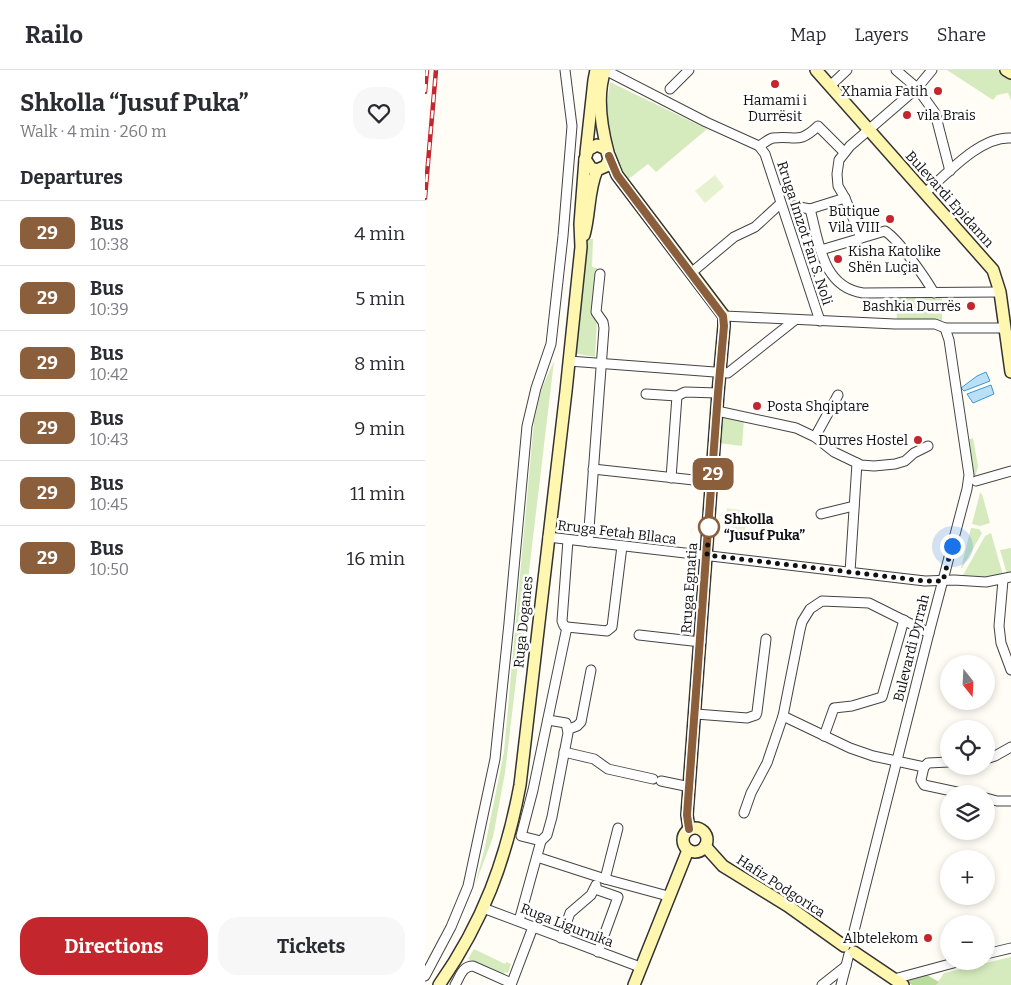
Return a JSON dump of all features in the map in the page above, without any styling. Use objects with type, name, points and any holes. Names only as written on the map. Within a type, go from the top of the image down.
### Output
[{"type":"main road","points":[[581,246],[580,224],[596,70]]},
{"type":"main road","points":[[605,70],[602,83],[602,132],[617,175],[723,316]]},
{"type":"main road","name":"Bulevardi Epidamn","points":[[816,70],[993,270],[1000,292],[1011,372]]},
{"type":"main road","points":[[1006,70],[1011,73]]},
{"type":"main road","points":[[581,246],[589,214],[593,180],[599,169],[607,164],[609,154],[604,147],[597,145],[590,147],[586,156],[591,168],[599,169],[652,224]]},
{"type":"main road","name":"Ruga Doganes","points":[[439,985],[456,958],[493,886],[507,845],[520,785],[581,246]]},
{"type":"main road","name":"Rruga Egnatia","points":[[689,829],[687,815],[701,642],[723,316]]},
{"type":"main road","points":[[696,828],[703,831],[707,838],[705,846],[697,851],[688,850],[685,847],[683,835],[689,829],[696,828]]},
{"type":"main road","name":"Hafiz Podgorica","points":[[705,846],[723,866],[788,906],[849,952],[898,982]]},
{"type":"main road","points":[[633,985],[688,850]]},
{"type":"street","points":[[425,976],[451,928],[468,886],[497,742],[527,426],[536,388],[551,344],[563,236],[573,126],[565,70]]},
{"type":"street","points":[[605,70],[706,122],[759,146],[772,138],[794,139],[807,136],[818,126],[844,152]]},
{"type":"street","points":[[670,89],[689,70]]},
{"type":"street","points":[[830,86],[847,70]]},
{"type":"street","points":[[896,70],[917,88],[935,114],[950,172]]},
{"type":"street","points":[[861,238],[845,198],[838,186],[839,160],[844,152],[917,88],[932,70]]},
{"type":"street","points":[[925,193],[982,145],[1011,138]]},
{"type":"street","name":"Rruga Imzot Fan S. Noli","points":[[759,146],[765,154],[820,321]]},
{"type":"street","points":[[794,206],[810,209],[845,198]]},
{"type":"street","points":[[691,273],[734,237],[755,227],[781,204]]},
{"type":"street","points":[[810,209],[827,269],[832,276],[849,290],[863,293],[1000,292]]},
{"type":"street","points":[[821,250],[885,232],[889,234],[934,293]]},
{"type":"street","points":[[588,542],[604,324],[596,312],[600,274]]},
{"type":"street","points":[[723,316],[935,324],[945,328],[1004,328]]},
{"type":"street","points":[[569,361],[728,373],[795,320]]},
{"type":"street","name":"Bulevardi Dyrrah","points":[[841,985],[929,632],[967,493],[969,475],[949,340],[945,328]]},
{"type":"street","points":[[646,394],[677,396],[685,392],[718,393]]},
{"type":"street","points":[[815,437],[838,395]]},
{"type":"street","points":[[671,478],[677,396]]},
{"type":"street","points":[[717,411],[785,424],[815,437],[834,452],[857,463],[874,466],[905,461],[914,453],[928,446]]},
{"type":"street","points":[[850,572],[857,463]]},
{"type":"street","points":[[593,469],[712,482]]},
{"type":"street","points":[[976,481],[1011,471]]},
{"type":"street","points":[[821,514],[854,506]]},
{"type":"street","name":"Rruga Fetah Bllaca","points":[[548,537],[925,581],[986,582],[1007,578]]},
{"type":"street","points":[[568,540],[562,621],[564,626],[567,627],[607,631],[612,627],[622,546]]},
{"type":"street","points":[[1007,578],[999,626],[1001,643],[1011,670]]},
{"type":"street","points":[[744,813],[751,793],[767,763],[783,716],[802,622],[810,609],[819,602],[869,603],[929,632]]},
{"type":"street","points":[[824,736],[834,708],[851,706],[882,697],[904,620]]},
{"type":"street","points":[[541,841],[521,836],[567,627]]},
{"type":"street","points":[[639,635],[701,642]]},
{"type":"street","points":[[695,714],[747,718],[756,715],[765,640]]},
{"type":"street","points":[[569,729],[581,722],[591,670]]},
{"type":"street","points":[[783,716],[850,748],[924,767]]},
{"type":"street","points":[[519,921],[541,841],[547,834],[553,817],[569,729],[566,723],[548,720]]},
{"type":"street","points":[[995,755],[1011,747]]},
{"type":"street","points":[[564,752],[594,759],[607,769],[690,787]]},
{"type":"street","points":[[940,762],[927,763],[921,780],[924,785],[940,789]]},
{"type":"street","points":[[995,800],[1011,801]]},
{"type":"street","points":[[561,938],[570,913],[591,895],[602,878],[618,828]]},
{"type":"street","points":[[537,857],[602,878],[668,896]]},
{"type":"street","points":[[595,889],[618,896],[598,952]]},
{"type":"street","name":"Ruga Ligurnika","points":[[483,908],[641,968]]},
{"type":"street","points":[[455,985],[464,969],[469,966],[473,966],[511,984],[533,927]]},
{"type":"street","points":[[995,952],[1011,948]]},
{"type":"street","points":[[822,985],[849,952]]},
{"type":"street","points":[[898,982],[940,968]]},
{"type":"green space","points":[[947,70],[998,70],[1011,77],[1011,100],[1008,93],[997,95],[993,100]]},
{"type":"green space","points":[[610,82],[707,129],[656,172],[648,164],[626,181],[619,167],[606,112]]},
{"type":"green space","points":[[715,175],[724,187],[705,203],[695,191]]},
{"type":"green space","points":[[585,239],[593,239],[592,267],[597,268],[592,316],[597,321],[595,357],[573,353]]},
{"type":"green space","points":[[896,294],[942,294],[942,322],[897,323]]},
{"type":"green space","points":[[554,361],[505,773],[493,837],[475,885],[484,851],[504,752],[534,421],[542,388]]},
{"type":"green space","points":[[720,415],[744,419],[742,446],[718,443]]},
{"type":"green space","points":[[973,438],[978,466],[971,491],[967,440]]},
{"type":"green space","points":[[980,493],[982,494],[990,523],[980,526],[972,524]]},
{"type":"green space","points":[[727,508],[747,511],[744,538],[724,535]]},
{"type":"green space","points":[[971,528],[979,529],[982,533],[961,568]]},
{"type":"green space","points":[[991,533],[1003,575],[988,578],[962,577],[985,536]]},
{"type":"green space","points":[[1011,548],[1011,573],[1007,574],[1000,550]]},
{"type":"green space","points":[[474,949],[505,964],[506,962],[511,964],[508,973],[505,972],[504,975],[468,959]]},
{"type":"green space","points":[[1011,957],[1011,985],[936,985],[944,973],[957,970],[995,970],[995,961]]},
{"type":"green space","points":[[927,975],[939,982],[936,985],[912,985],[906,981]]},
{"type":"water","points":[[986,372],[990,381],[964,391],[961,388],[977,376]]},
{"type":"water","points":[[991,385],[994,394],[973,403],[967,394]]},
{"type":"railway","points":[[425,92],[427,70]]},
{"type":"railway","points":[[425,198],[436,70]]},
{"type":"bus line","name":"29","points":[[609,156],[617,175],[723,316],[724,326],[687,815],[689,829]]},
{"type":"place","name":"Hamami i Durrësit","points":[[775,84]]},
{"type":"place","name":"Xhamia Fatih","points":[[938,91]]},
{"type":"place","name":"vila Brais","points":[[907,115]]},
{"type":"place","name":"Butique Vila VIII","points":[[890,219]]},
{"type":"place","name":"Kisha Katolike Shën Luçia","points":[[838,259]]},
{"type":"place","name":"Bashkia Durrës","points":[[971,306]]},
{"type":"place","name":"Posta Shqiptare","points":[[757,406]]},
{"type":"place","name":"Durres Hostel","points":[[918,440]]},
{"type":"place","name":"Shkolla “Jusuf Puka”","points":[[709,527]]},
{"type":"place","name":"Albtelekom","points":[[928,938]]},
{"type":"route","points":[[709,527],[707,555],[925,581],[943,581],[952,546]]}]
